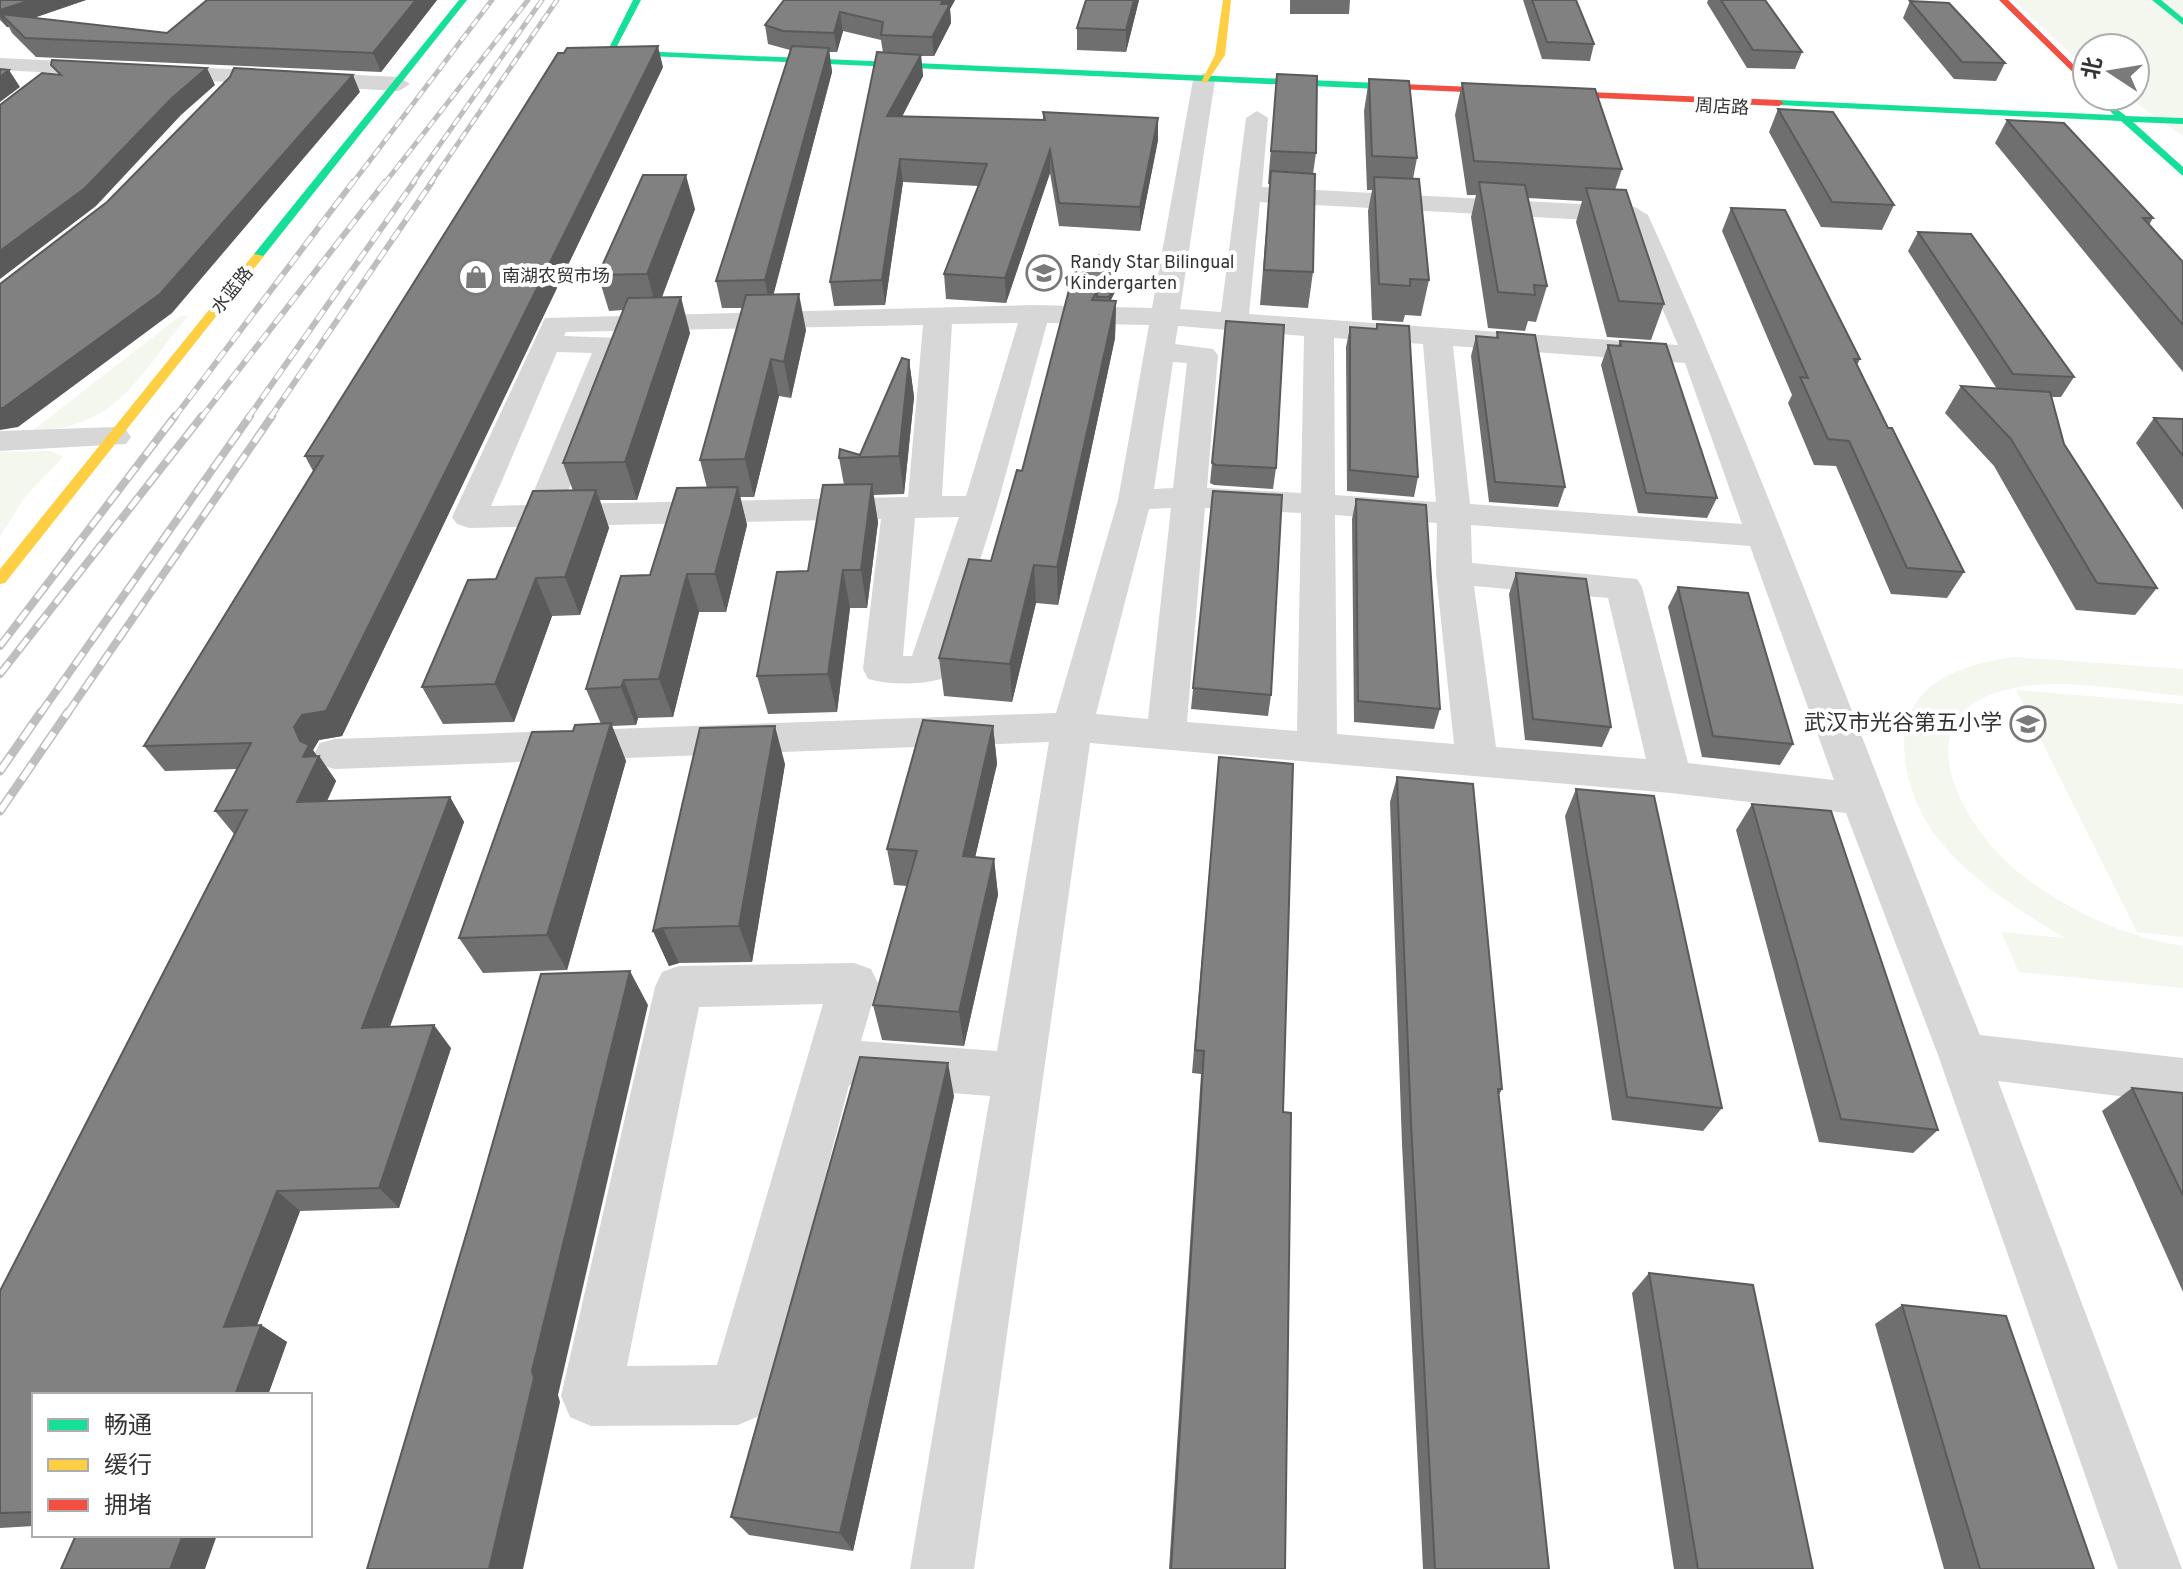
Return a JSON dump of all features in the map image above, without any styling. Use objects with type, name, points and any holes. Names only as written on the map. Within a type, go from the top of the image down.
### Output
[{"type":"main road","name":"水蓝路","points":[[6,565],[115,437],[463,0]]},
{"type":"main road","name":"周店路","points":[[637,0],[609,52],[1452,92],[2183,121]]},
{"type":"main road","points":[[1204,80],[1220,55],[1227,0]]},
{"type":"main road","points":[[2003,0],[2071,67]]},
{"type":"main road","points":[[2156,0],[2183,22]]},
{"type":"main road","points":[[1198,54],[1204,80]]},
{"type":"main road","points":[[1452,92],[1627,87],[2071,101]]},
{"type":"main road","points":[[1452,92],[1638,113],[2142,137]]},
{"type":"main road","name":"周店路","points":[[1634,99],[2183,130]]},
{"type":"main road","points":[[2116,112],[2183,173]]},
{"type":"street","points":[[0,64],[399,84]]},
{"type":"street","points":[[0,75],[42,82],[223,92],[329,93]]},
{"type":"street","points":[[942,1569],[1072,727],[1135,500],[1204,80]]},
{"type":"street","points":[[1234,323],[1257,118]]},
{"type":"street","points":[[1247,194],[1635,215],[1697,355],[1862,799],[1963,1055],[2150,1569]]},
{"type":"street","points":[[938,316],[912,508],[882,669],[927,669],[980,506],[1035,314]]},
{"type":"street","points":[[980,506],[469,517],[555,324],[1035,314],[1164,335],[1203,355],[1166,735]]},
{"type":"street","points":[[1164,335],[1234,323],[1697,355]]},
{"type":"street","points":[[1317,748],[1319,329]]},
{"type":"street","points":[[1437,337],[1454,514],[1454,573],[1477,761]]},
{"type":"street","points":[[541,516],[610,344],[546,346]]},
{"type":"street","points":[[0,441],[115,437]]},
{"type":"street","points":[[1135,500],[1191,497],[1320,504],[1764,536]]},
{"type":"street","points":[[1454,573],[1624,587],[1671,777]]},
{"type":"street","points":[[892,734],[900,670]]},
{"type":"street","points":[[335,754],[1072,727],[1671,777],[1862,799]]},
{"type":"street","points":[[854,983],[830,1061],[738,1395],[591,1396],[679,987],[854,983]]},
{"type":"street","points":[[1963,1055],[2183,1081]]},
{"type":"street","points":[[830,1061],[1018,1075]]},
{"type":"shaded area","points":[[2013,0],[2183,0],[2183,136],[2149,112],[2151,32],[2071,32],[2071,54]]},
{"type":"shaded area","points":[[180,316],[188,316],[139,378],[106,409],[62,428],[32,431]]},
{"type":"shaded area","points":[[51,451],[63,457],[24,498],[0,537],[0,452]]},
{"type":"shaded area","points":[[2013,657],[2183,669],[2183,696],[2068,684],[2023,686],[2001,691],[1970,706],[1953,727],[1948,752],[1953,779],[1965,807],[2002,858],[2041,889],[2099,921],[2140,936],[2183,946],[2183,988],[2019,972],[2001,932],[2065,938],[2012,904],[1963,866],[1935,835],[1921,811],[1908,776],[1904,741],[1908,719],[1917,701],[1930,687],[1947,676],[1989,661]]},
{"type":"shaded area","points":[[2016,690],[2183,704],[2183,937],[2137,932]]},
{"type":"building","points":[[0,0],[31,0],[0,10]]},
{"type":"building","points":[[207,0],[416,0],[373,53],[25,38],[1,14],[167,33]]},
{"type":"building","points":[[784,0],[943,0],[941,4],[950,4],[932,37],[881,35],[883,22],[840,12],[834,33],[783,31],[765,25]]},
{"type":"building","points":[[1086,0],[1134,0],[1126,30],[1077,28]]},
{"type":"building","points":[[1532,0],[1576,0],[1594,44],[1547,42]]},
{"type":"building","points":[[1721,0],[1765,0],[1802,52],[1753,50]]},
{"type":"building","points":[[1910,1],[1949,3],[2005,63],[1962,62]]},
{"type":"building","points":[[658,46],[326,711],[302,715],[294,727],[300,741],[309,745],[303,757],[319,756],[297,802],[450,797],[362,1028],[434,1025],[379,1188],[277,1191],[224,1327],[261,1325],[236,1393],[32,1393],[32,1512],[0,1513],[0,1291],[247,810],[215,811],[251,743],[144,746],[323,456],[305,456],[558,53],[564,53],[567,48]]},
{"type":"building","points":[[792,46],[829,48],[765,280],[716,281]]},
{"type":"building","points":[[877,52],[921,55],[887,116],[1045,120],[1043,112],[1158,118],[1140,207],[1059,203],[1050,150],[1005,278],[944,274],[987,164],[900,159],[882,280],[830,282]]},
{"type":"building","points":[[52,60],[207,68],[172,98],[85,188],[0,251],[0,105],[42,73],[61,75],[51,65]]},
{"type":"building","points":[[234,68],[353,75],[160,294],[0,408],[0,284],[107,202],[230,77]]},
{"type":"building","points":[[1277,74],[1317,76],[1316,153],[1271,151]]},
{"type":"building","points":[[1369,79],[1409,81],[1417,158],[1372,156]]},
{"type":"building","points":[[1462,83],[1595,89],[1622,169],[1474,161]]},
{"type":"building","points":[[1778,109],[1833,112],[1894,205],[1832,202]]},
{"type":"building","points":[[2007,120],[2064,123],[2153,218],[2143,218],[2183,262],[2183,325]]},
{"type":"building","points":[[1271,171],[1315,174],[1313,272],[1264,270]]},
{"type":"building","points":[[643,175],[686,175],[647,274],[598,275]]},
{"type":"building","points":[[1374,177],[1419,179],[1429,280],[1410,279],[1410,286],[1379,284]]},
{"type":"building","points":[[1479,182],[1525,185],[1547,286],[1534,285],[1535,295],[1498,292]]},
{"type":"building","points":[[1586,188],[1626,190],[1664,304],[1619,301]]},
{"type":"building","points":[[1731,208],[1785,210],[1860,359],[1854,359],[1888,428],[1892,428],[1964,572],[1907,568],[1849,441],[1828,439],[1800,377],[1808,378]]},
{"type":"building","points":[[1918,232],[1971,234],[2074,377],[2013,374]]},
{"type":"building","points":[[1099,255],[1118,279],[1109,297],[1097,297],[1097,291],[1077,291],[1066,278]]},
{"type":"building","points":[[1069,290],[1097,291],[1092,300],[1116,301],[1057,567],[1034,565],[1010,664],[939,658],[969,559],[991,561],[1017,470],[1022,471]]},
{"type":"building","points":[[799,294],[784,362],[771,359],[745,459],[700,460],[746,295]]},
{"type":"building","points":[[681,297],[625,462],[563,463],[628,298]]},
{"type":"building","points":[[1226,321],[1284,325],[1276,468],[1212,463]]},
{"type":"building","points":[[1377,324],[1409,326],[1418,477],[1350,470],[1350,327],[1377,329]]},
{"type":"building","points":[[1497,332],[1535,335],[1565,487],[1495,482],[1476,336],[1498,338]]},
{"type":"building","points":[[1620,341],[1666,344],[1717,498],[1646,493],[1608,345],[1621,346]]},
{"type":"building","points":[[902,358],[909,360],[899,456],[839,458],[840,449],[860,455]]},
{"type":"building","points":[[1961,386],[2050,392],[2064,444],[2157,588],[2097,583],[2011,439]]},
{"type":"building","points":[[2154,418],[2183,419],[2183,456]]},
{"type":"building","points":[[872,484],[861,570],[843,570],[828,674],[757,676],[777,572],[808,571],[823,485]]},
{"type":"building","points":[[738,487],[715,574],[687,574],[659,679],[624,680],[621,687],[586,689],[621,576],[650,575],[677,488]]},
{"type":"building","points":[[596,490],[565,577],[536,578],[495,684],[422,687],[468,580],[496,579],[533,491]]},
{"type":"building","points":[[1213,491],[1282,495],[1271,695],[1193,688]]},
{"type":"building","points":[[1356,499],[1426,505],[1440,709],[1358,701]]},
{"type":"building","points":[[1516,573],[1586,579],[1611,727],[1533,719]]},
{"type":"building","points":[[1678,587],[1748,593],[1793,744],[1713,736]]},
{"type":"building","points":[[923,720],[993,726],[963,856],[994,859],[959,1012],[873,1005],[917,851],[887,849]]},
{"type":"building","points":[[611,723],[547,935],[459,938],[532,732],[573,731],[575,725]]},
{"type":"building","points":[[775,726],[739,926],[663,928],[653,931],[700,728]]},
{"type":"building","points":[[1219,757],[1293,764],[1283,1112],[1291,1113],[1285,1569],[1171,1569],[1204,1051],[1195,1050]]},
{"type":"building","points":[[1397,777],[1473,784],[1502,1089],[1498,1089],[1549,1569],[1435,1569],[1411,1123]]},
{"type":"building","points":[[1576,789],[1654,796],[1722,1108],[1627,1097]]},
{"type":"building","points":[[1752,804],[1831,811],[1938,1130],[1841,1119]]},
{"type":"building","points":[[630,971],[532,1371],[534,1378],[489,1569],[367,1569],[541,974]]},
{"type":"building","points":[[860,1057],[948,1063],[840,1533],[731,1517]]},
{"type":"building","points":[[2132,1088],[2183,1093],[2183,1196]]},
{"type":"building","points":[[1649,1273],[1753,1285],[1813,1569],[1698,1569]]},
{"type":"building","points":[[1902,1305],[2006,1316],[2094,1569],[1980,1569]]},
{"type":"building","points":[[75,1537],[182,1537],[170,1569],[61,1569]]},
{"type":"railway","points":[[352,184],[492,0]]},
{"type":"railway","points":[[384,184],[528,0]]},
{"type":"railway","points":[[412,184],[542,0]]},
{"type":"railway","points":[[430,184],[557,0]]},
{"type":"railway","points":[[174,418],[353,182]]},
{"type":"railway","points":[[201,418],[385,182]]},
{"type":"railway","points":[[248,418],[414,182]]},
{"type":"railway","points":[[270,418],[432,182]]},
{"type":"railway","points":[[0,646],[175,416]]},
{"type":"railway","points":[[0,674],[202,416]]},
{"type":"railway","points":[[40,714],[250,416]]},
{"type":"railway","points":[[67,714],[272,416]]},
{"type":"railway","points":[[0,771],[41,712]]},
{"type":"railway","points":[[0,811],[68,712]]},
{"type":"traffic: fast","points":[[258,256],[463,0]]},
{"type":"traffic: fast","points":[[637,0],[609,52],[1378,86]]},
{"type":"traffic: fast","points":[[2156,0],[2183,22]]},
{"type":"traffic: fast","points":[[1779,103],[2183,121]]},
{"type":"traffic: fast","points":[[2116,112],[2183,173]]},
{"type":"traffic: slow","points":[[1204,80],[1220,55],[1227,0]]},
{"type":"traffic: slow","points":[[0,579],[258,256]]},
{"type":"traffic: jam","points":[[2003,0],[2071,67]]},
{"type":"traffic: jam","points":[[1378,86],[1779,103]]},
{"type":"place","name":"Randy Star Bilingual Kindergarten","points":[[1044,273]]},
{"type":"place","name":"南湖农贸市场","points":[[476,277]]},
{"type":"place","name":"武汉市光谷第五小学","points":[[2028,724]]}]
